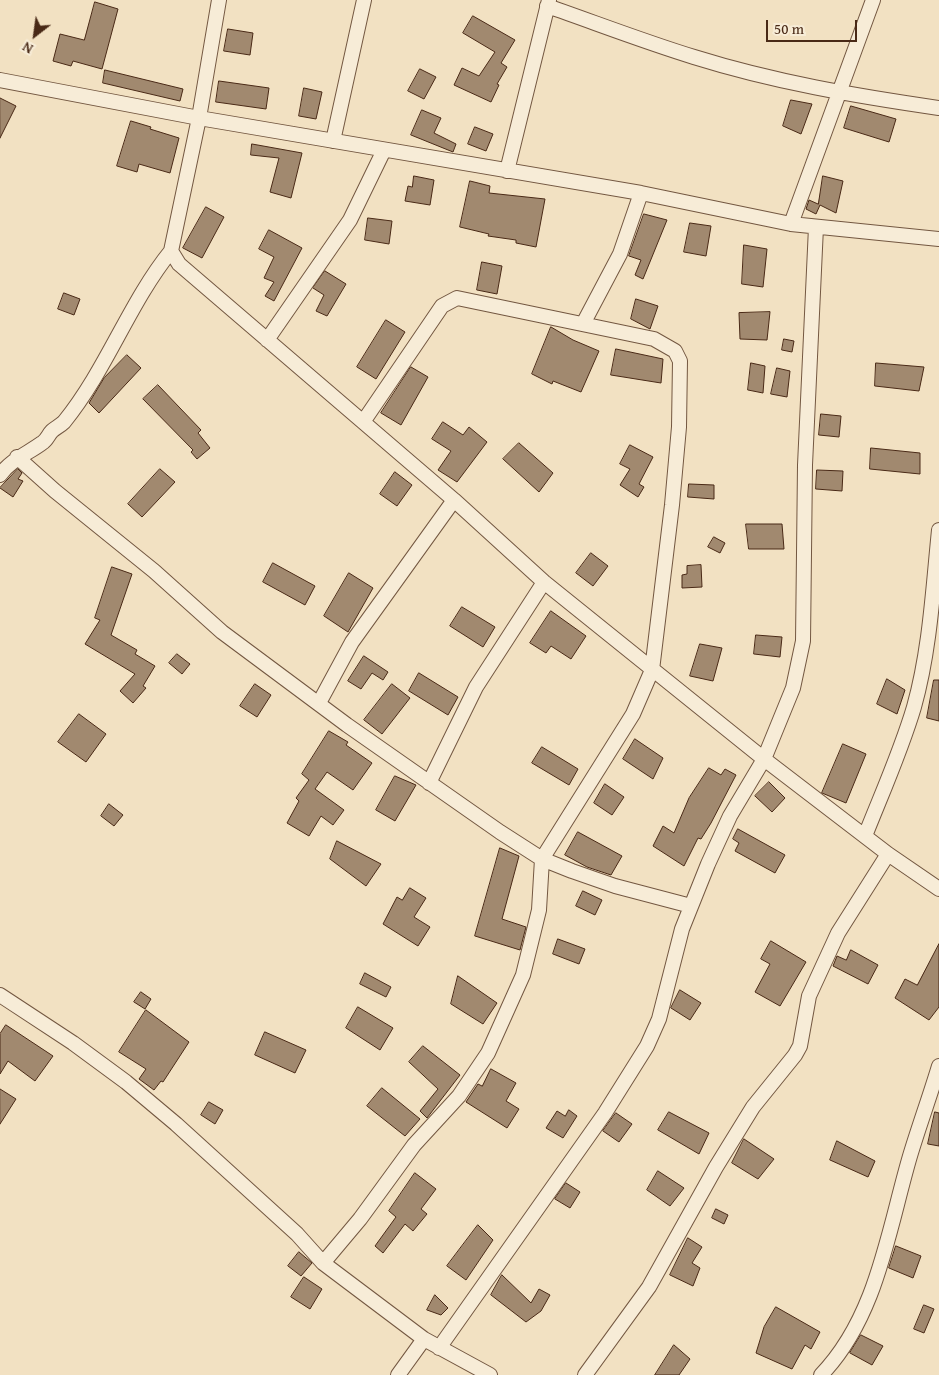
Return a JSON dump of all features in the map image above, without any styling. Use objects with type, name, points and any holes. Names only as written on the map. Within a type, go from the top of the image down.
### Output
[{"type":"street","points":[[0,475],[17,457],[44,442],[52,431],[62,424],[83,395],[118,338],[155,270],[171,251],[199,118],[219,0]]},
{"type":"street","points":[[333,141],[364,0]]},
{"type":"street","points":[[791,224],[873,0]]},
{"type":"street","points":[[507,171],[548,3],[693,57],[838,93],[939,108]]},
{"type":"street","points":[[0,80],[199,118],[640,193],[791,224],[939,238]]},
{"type":"street","points":[[267,340],[350,220],[384,150]]},
{"type":"street","points":[[583,324],[620,254],[640,193]]},
{"type":"street","points":[[439,1348],[605,1113],[647,1046],[659,1019],[682,929],[691,906],[730,816],[764,759],[793,688],[803,640],[805,465],[816,227]]},
{"type":"street","points":[[171,251],[179,264],[454,500],[544,582],[764,759],[888,854],[939,889]]},
{"type":"street","points":[[323,1263],[360,1218],[414,1145],[459,1096],[488,1053],[523,975],[539,910],[542,859],[638,706],[652,670],[672,505],[679,427],[680,361],[675,351],[654,339],[457,298],[450,300],[442,306],[363,422]]},
{"type":"street","points":[[17,457],[55,491],[165,581],[222,632],[429,783],[542,859],[615,886],[691,906]]},
{"type":"street","points":[[319,704],[352,642],[454,500]]},
{"type":"street","points":[[865,836],[896,759],[921,678],[939,530]]},
{"type":"street","points":[[429,783],[476,687],[544,582]]},
{"type":"street","points":[[585,1375],[649,1287],[716,1167],[753,1107],[798,1050],[808,996],[838,932],[888,854]]},
{"type":"street","points":[[0,995],[73,1042],[133,1088],[297,1234],[323,1263],[424,1339],[490,1375]]},
{"type":"street","points":[[820,1375],[846,1342],[858,1321],[879,1268],[897,1210],[909,1157],[939,1066]]},
{"type":"street","points":[[398,1375],[424,1339]]},
{"type":"building","points":[[95,2],[118,9],[102,69],[73,61],[71,66],[53,61],[60,34],[84,40]]},
{"type":"building","points":[[473,16],[515,40],[501,63],[507,67],[497,84],[499,85],[491,102],[454,85],[462,68],[479,76],[495,52],[463,33]]},
{"type":"building","points":[[228,29],[253,33],[250,55],[224,51]]},
{"type":"building","points":[[420,69],[436,77],[424,99],[408,91]]},
{"type":"building","points":[[105,70],[183,89],[180,101],[103,83]]},
{"type":"building","points":[[219,81],[269,88],[266,109],[216,102]]},
{"type":"building","points":[[304,88],[322,92],[316,119],[299,116]]},
{"type":"building","points":[[0,98],[16,106],[0,138]]},
{"type":"building","points":[[791,100],[812,104],[801,134],[783,126]]},
{"type":"building","points":[[851,106],[896,119],[889,142],[844,128]]},
{"type":"building","points":[[422,110],[441,118],[434,133],[456,144],[453,152],[411,135]]},
{"type":"building","points":[[131,121],[179,138],[170,173],[139,164],[137,172],[117,166]]},
{"type":"building","points":[[475,127],[493,134],[486,151],[468,144]]},
{"type":"building","points":[[252,144],[302,153],[291,198],[270,192],[279,158],[251,155]]},
{"type":"building","points":[[414,176],[434,180],[430,205],[405,201],[408,186],[412,187]]},
{"type":"building","points":[[823,176],[843,181],[836,213],[820,205],[816,214],[806,209],[809,200],[818,204]]},
{"type":"building","points":[[470,181],[490,186],[489,193],[545,199],[536,247],[516,243],[516,240],[488,236],[489,234],[460,227]]},
{"type":"building","points":[[206,207],[224,217],[202,258],[183,248]]},
{"type":"building","points":[[644,214],[667,220],[643,279],[635,275],[641,260],[629,256]]},
{"type":"building","points":[[368,218],[392,221],[389,244],[365,240]]},
{"type":"building","points":[[690,223],[711,226],[706,256],[684,252]]},
{"type":"building","points":[[269,230],[302,248],[274,301],[265,296],[274,282],[264,278],[274,257],[259,249]]},
{"type":"building","points":[[744,245],[767,249],[763,287],[742,284]]},
{"type":"building","points":[[482,262],[502,266],[497,294],[477,290]]},
{"type":"building","points":[[325,271],[346,284],[327,316],[316,311],[324,295],[313,288]]},
{"type":"building","points":[[64,293],[80,299],[74,315],[58,309]]},
{"type":"building","points":[[636,299],[658,306],[650,329],[631,319]]},
{"type":"building","points":[[770,312],[767,340],[740,339],[739,313]]},
{"type":"building","points":[[386,320],[405,332],[376,379],[357,367]]},
{"type":"building","points":[[551,327],[573,340],[599,351],[581,392],[553,381],[552,384],[532,374]]},
{"type":"building","points":[[784,339],[794,341],[792,352],[782,350]]},
{"type":"building","points":[[616,349],[663,359],[661,383],[611,375]]},
{"type":"building","points":[[127,355],[141,368],[99,413],[89,403],[104,378]]},
{"type":"building","points":[[751,363],[765,366],[763,393],[748,390]]},
{"type":"building","points":[[876,363],[924,367],[919,391],[875,386]]},
{"type":"building","points":[[411,367],[428,377],[401,425],[381,413]]},
{"type":"building","points":[[777,368],[790,371],[787,397],[771,394]]},
{"type":"building","points":[[158,385],[201,430],[198,433],[210,448],[197,459],[191,452],[193,450],[143,399]]},
{"type":"building","points":[[821,414],[841,416],[839,437],[819,435]]},
{"type":"building","points":[[443,422],[463,435],[469,427],[487,442],[457,482],[438,470],[451,451],[432,439]]},
{"type":"building","points":[[519,443],[553,473],[539,492],[503,459]]},
{"type":"building","points":[[630,445],[653,457],[639,484],[644,487],[638,497],[620,485],[630,469],[620,464]]},
{"type":"building","points":[[871,448],[920,453],[920,474],[870,469]]},
{"type":"building","points":[[18,469],[22,473],[18,479],[23,481],[13,497],[0,488]]},
{"type":"building","points":[[160,469],[175,482],[142,517],[128,504]]},
{"type":"building","points":[[817,470],[843,471],[842,491],[816,489]]},
{"type":"building","points":[[395,472],[412,485],[397,506],[380,494]]},
{"type":"building","points":[[689,484],[714,485],[714,499],[688,497]]},
{"type":"building","points":[[746,524],[782,524],[784,549],[749,549]]},
{"type":"building","points":[[714,537],[725,543],[720,553],[708,547]]},
{"type":"building","points":[[591,553],[608,566],[593,586],[576,573]]},
{"type":"building","points":[[273,563],[315,586],[305,605],[263,582]]},
{"type":"building","points":[[701,565],[702,587],[682,588],[682,575],[687,574],[687,566]]},
{"type":"building","points":[[112,567],[132,574],[111,635],[137,650],[135,654],[155,666],[143,686],[146,688],[133,703],[120,691],[135,674],[85,644],[100,620],[95,618]]},
{"type":"building","points":[[349,573],[373,588],[348,632],[324,616]]},
{"type":"building","points":[[462,607],[495,627],[483,647],[450,626]]},
{"type":"building","points":[[551,611],[586,636],[571,659],[551,646],[546,653],[530,643]]},
{"type":"building","points":[[756,635],[782,637],[780,657],[754,654]]},
{"type":"building","points":[[700,644],[722,648],[713,681],[690,676]]},
{"type":"building","points":[[177,654],[190,664],[182,674],[169,663]]},
{"type":"building","points":[[364,656],[388,672],[383,680],[372,673],[361,689],[348,681]]},
{"type":"building","points":[[419,673],[458,697],[448,715],[409,691]]},
{"type":"building","points":[[887,679],[905,690],[897,714],[877,704]]},
{"type":"building","points":[[934,680],[939,680],[939,721],[927,718]]},
{"type":"building","points":[[255,684],[271,695],[257,717],[240,706]]},
{"type":"building","points":[[392,684],[410,698],[382,734],[364,720]]},
{"type":"building","points":[[79,714],[106,734],[86,762],[58,742]]},
{"type":"building","points":[[329,731],[348,742],[346,745],[372,763],[353,790],[327,772],[315,789],[344,810],[333,825],[321,816],[309,836],[287,823],[299,801],[296,798],[309,780],[302,774]]},
{"type":"building","points":[[635,739],[663,758],[653,779],[623,759]]},
{"type":"building","points":[[843,744],[866,754],[846,803],[822,793]]},
{"type":"building","points":[[542,747],[578,769],[569,785],[532,763]]},
{"type":"building","points":[[709,768],[721,775],[725,769],[736,775],[711,823],[701,839],[698,838],[684,866],[653,846],[663,826],[674,833],[689,798]]},
{"type":"building","points":[[395,776],[416,785],[395,821],[376,810]]},
{"type":"building","points":[[769,782],[785,798],[772,812],[755,796]]},
{"type":"building","points":[[605,784],[624,797],[612,815],[594,803]]},
{"type":"building","points":[[109,804],[123,815],[114,826],[101,816]]},
{"type":"building","points":[[738,829],[785,855],[775,873],[735,851],[739,843],[733,839]]},
{"type":"building","points":[[578,832],[622,856],[611,875],[587,867],[565,855]]},
{"type":"building","points":[[337,841],[381,864],[366,886],[330,859]]},
{"type":"building","points":[[500,848],[519,856],[502,919],[526,927],[520,950],[475,936]]},
{"type":"building","points":[[410,888],[426,898],[414,917],[430,927],[418,946],[383,924],[397,897],[402,900]]},
{"type":"building","points":[[583,891],[602,900],[595,915],[576,906]]},
{"type":"building","points":[[558,939],[585,949],[579,964],[553,954]]},
{"type":"building","points":[[771,941],[806,962],[780,1006],[755,992],[770,964],[761,959]]},
{"type":"building","points":[[939,944],[939,1007],[929,1020],[895,998],[905,979],[917,985]]},
{"type":"building","points":[[851,950],[878,965],[868,984],[833,966],[837,956],[846,960]]},
{"type":"building","points":[[365,973],[391,987],[386,997],[360,984]]},
{"type":"building","points":[[458,976],[497,1003],[483,1024],[451,1004]]},
{"type":"building","points":[[680,990],[701,1003],[690,1020],[671,1008]]},
{"type":"building","points":[[141,992],[151,999],[145,1009],[134,1002]]},
{"type":"building","points":[[358,1007],[393,1028],[380,1050],[346,1028]]},
{"type":"building","points":[[146,1010],[189,1042],[163,1082],[161,1081],[154,1090],[139,1079],[146,1069],[119,1052]]},
{"type":"building","points":[[6,1025],[53,1056],[35,1081],[8,1061],[0,1074],[0,1034]]},
{"type":"building","points":[[265,1032],[306,1050],[295,1073],[255,1055]]},
{"type":"building","points":[[423,1046],[460,1075],[427,1118],[420,1111],[438,1089],[409,1062]]},
{"type":"building","points":[[491,1069],[516,1083],[506,1101],[519,1109],[507,1128],[466,1102],[478,1084],[482,1086]]},
{"type":"building","points":[[382,1088],[420,1119],[405,1136],[367,1106]]},
{"type":"building","points":[[0,1089],[16,1099],[0,1124]]},
{"type":"building","points":[[209,1102],[223,1110],[215,1124],[201,1115]]},
{"type":"building","points":[[569,1110],[577,1116],[563,1138],[546,1128],[557,1111],[565,1116]]},
{"type":"building","points":[[669,1112],[709,1133],[699,1154],[658,1130]]},
{"type":"building","points":[[935,1112],[939,1113],[939,1146],[928,1144]]},
{"type":"building","points":[[616,1113],[632,1124],[619,1142],[603,1131]]},
{"type":"building","points":[[744,1139],[774,1159],[758,1179],[732,1163]]},
{"type":"building","points":[[837,1141],[875,1161],[868,1177],[830,1160]]},
{"type":"building","points":[[658,1171],[684,1188],[670,1206],[647,1190]]},
{"type":"building","points":[[415,1173],[436,1189],[421,1209],[427,1214],[413,1231],[405,1224],[383,1253],[375,1246],[396,1217],[389,1211]]},
{"type":"building","points":[[566,1183],[580,1192],[570,1208],[555,1199]]},
{"type":"building","points":[[716,1209],[728,1215],[724,1224],[712,1218]]},
{"type":"building","points":[[478,1225],[493,1240],[466,1280],[447,1266]]},
{"type":"building","points":[[688,1238],[702,1247],[692,1263],[700,1268],[693,1286],[670,1275]]},
{"type":"building","points":[[896,1246],[921,1256],[913,1278],[889,1268]]},
{"type":"building","points":[[299,1252],[312,1263],[301,1276],[288,1266]]},
{"type":"building","points":[[502,1275],[531,1303],[539,1289],[550,1295],[541,1311],[526,1322],[491,1295]]},
{"type":"building","points":[[304,1277],[322,1289],[310,1309],[291,1297]]},
{"type":"building","points":[[435,1295],[448,1308],[441,1315],[427,1310]]},
{"type":"building","points":[[924,1305],[934,1309],[924,1333],[914,1329]]},
{"type":"building","points":[[776,1307],[820,1332],[811,1349],[805,1345],[792,1369],[756,1353],[764,1327]]},
{"type":"building","points":[[861,1335],[883,1346],[872,1365],[850,1353]]},
{"type":"building","points":[[674,1345],[690,1359],[679,1375],[655,1375]]}]
